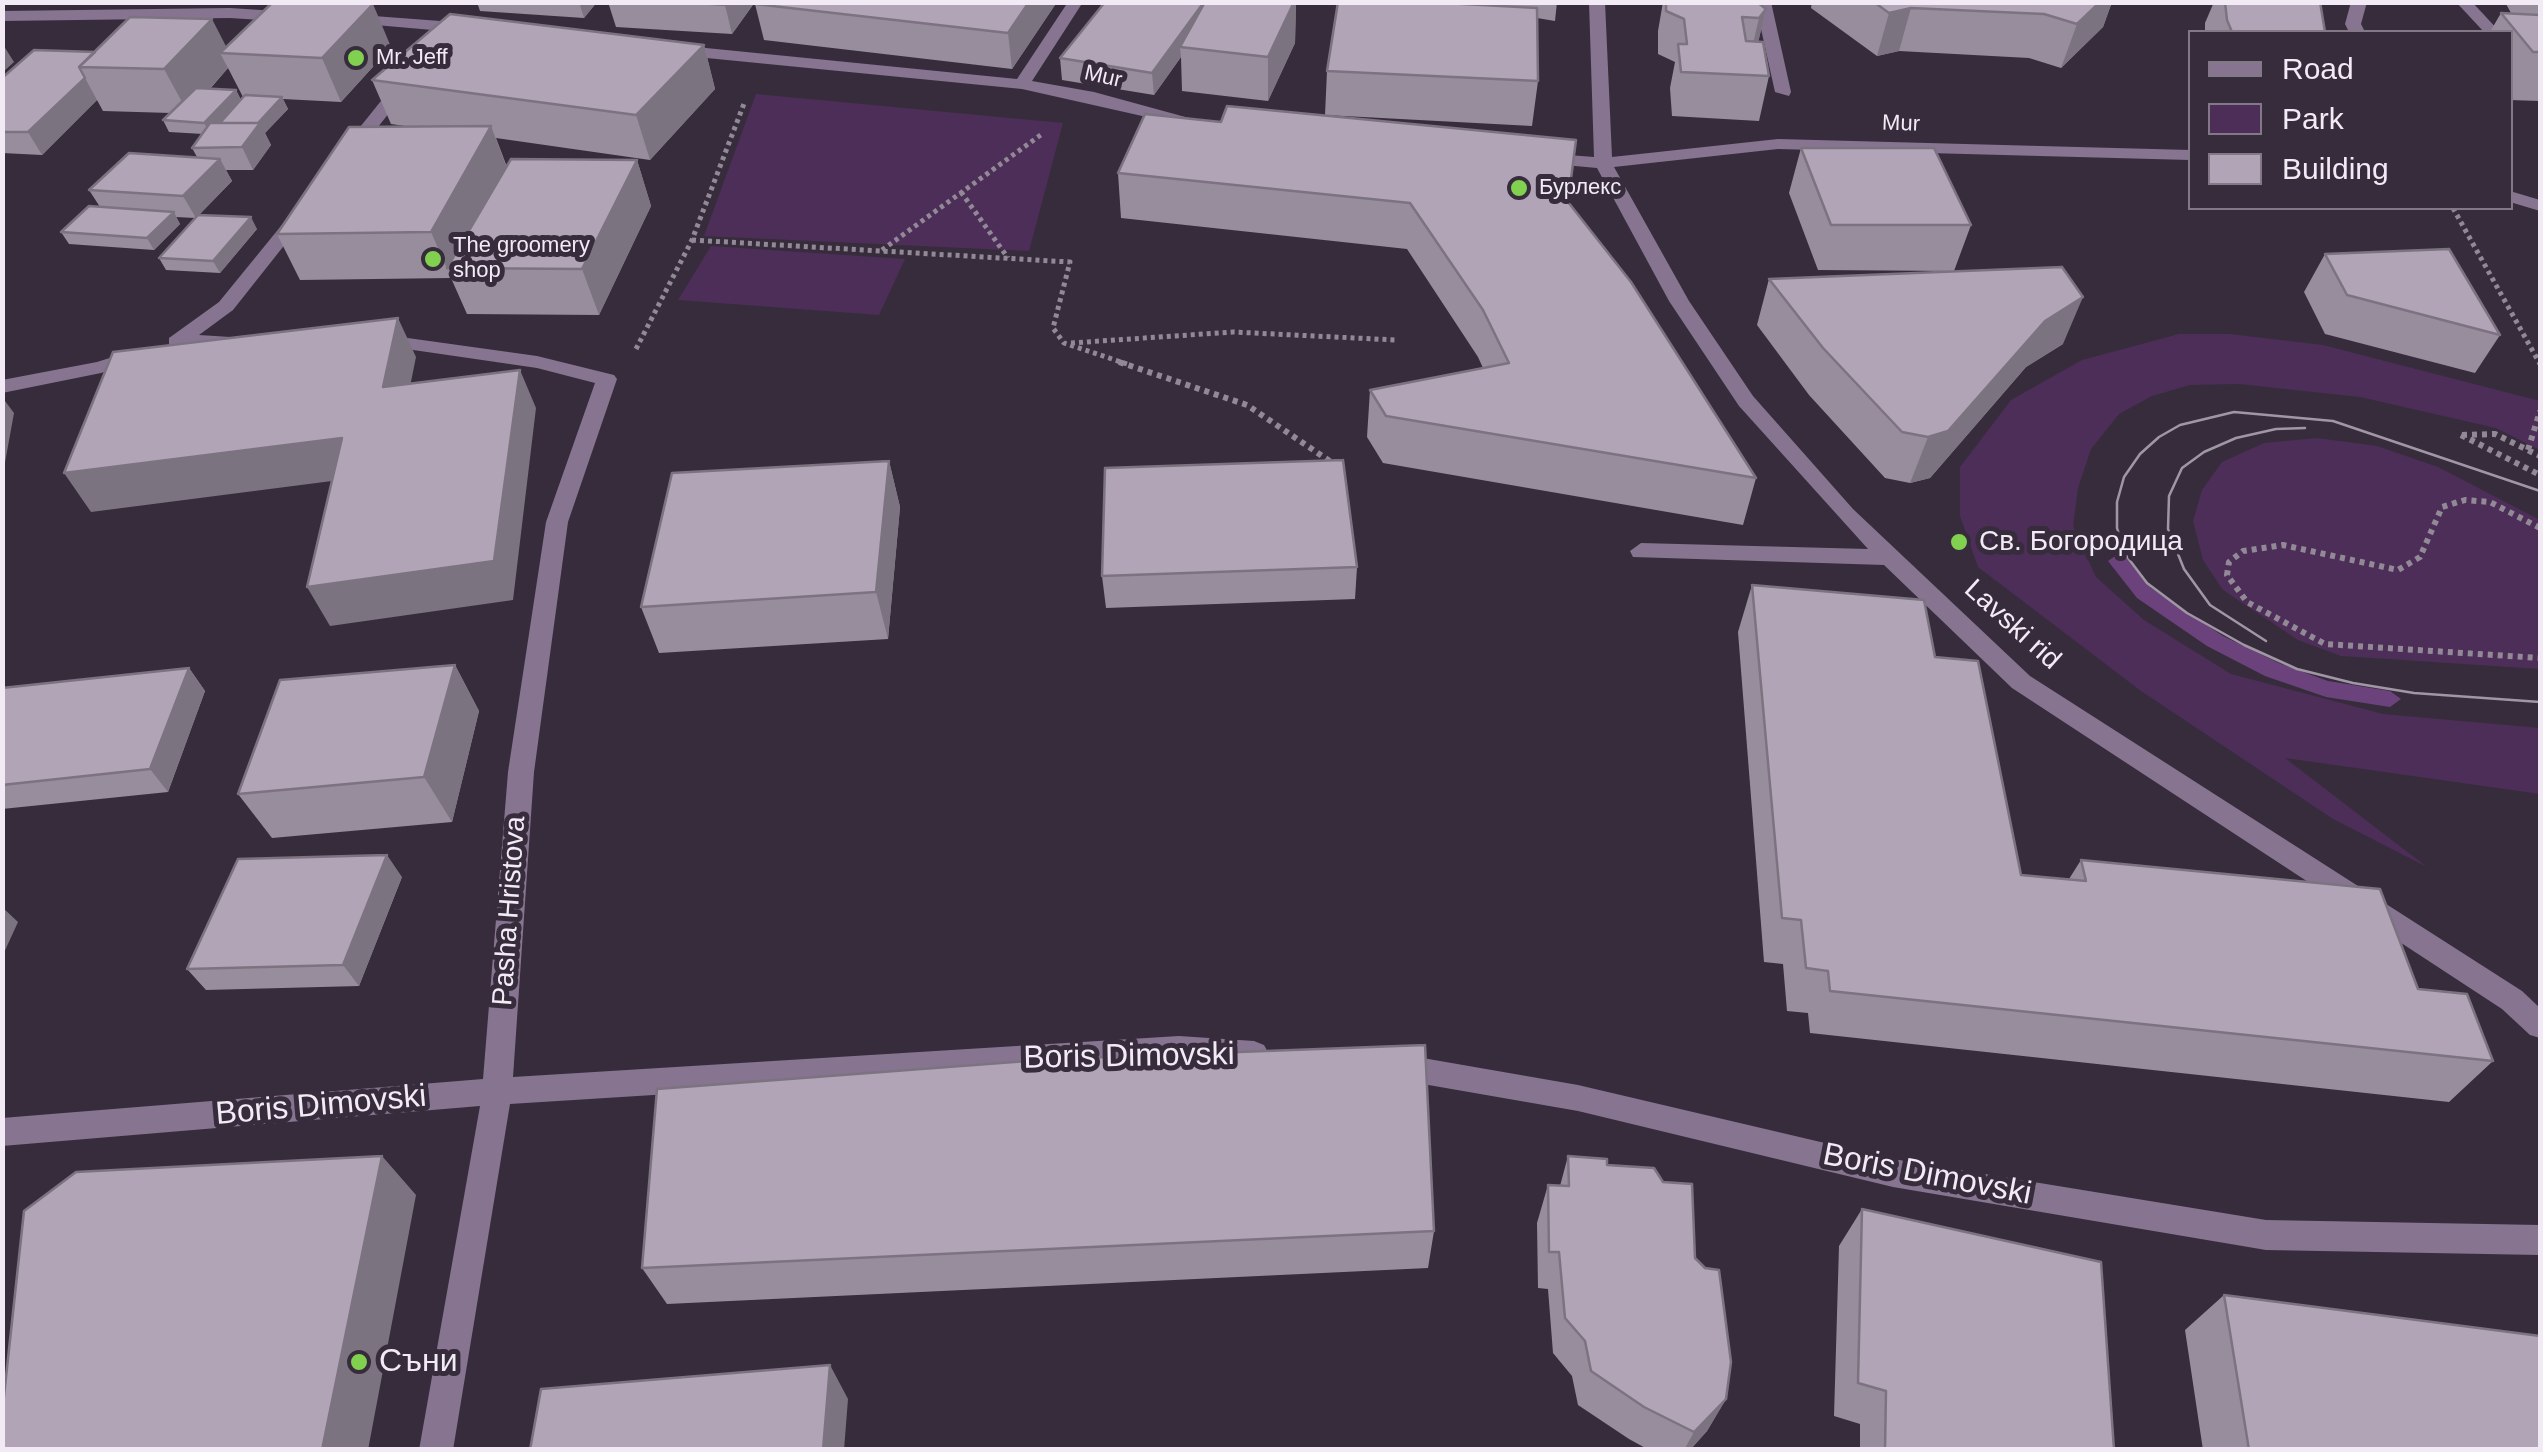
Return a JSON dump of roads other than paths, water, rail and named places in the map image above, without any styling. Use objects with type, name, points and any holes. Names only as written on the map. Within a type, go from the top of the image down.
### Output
[{"type":"street","points":[[422,23],[437,2]]},
{"type":"street","points":[[1022,84],[1076,2]]},
{"type":"street","name":"Lavski rid","points":[[1597,2],[1603,163],[1679,302],[1746,401],[1845,514],[2022,682],[2512,1000],[2540,1026]]},
{"type":"street","points":[[1763,2],[1783,92]]},
{"type":"street","points":[[2350,2],[2359,3],[2353,24],[2356,30]]},
{"type":"street","points":[[2463,2],[2490,30]]},
{"type":"street","points":[[2,16],[230,13],[307,17]]},
{"type":"street","points":[[326,18],[422,23],[444,34],[489,30]]},
{"type":"street","name":"Mur","points":[[664,48],[1022,84],[1094,97],[1220,132]]},
{"type":"street","points":[[338,166],[412,73]]},
{"type":"street","name":"Mur","points":[[1530,158],[1603,163],[1778,144],[2188,155]]},
{"type":"street","points":[[2,387],[101,368],[182,340],[226,306],[313,197]]},
{"type":"street","points":[[2513,197],[2540,206]]},
{"type":"street","points":[[182,340],[270,342]]},
{"type":"street","name":"Pasha Hristova","points":[[350,340],[440,346],[606,378],[556,522],[520,772],[498,1091],[436,1450]]},
{"type":"street","points":[[1641,551],[1891,557]]},
{"type":"street","name":"Boris Dimovski","points":[[2,1132],[498,1091],[1179,1050],[1274,1056]]},
{"type":"street","name":"Boris Dimovski","points":[[1369,1062],[1578,1098],[1892,1172],[2266,1235],[2540,1240]]},
{"type":"waterway","points":[[2118,561],[2144,593],[2215,641],[2273,670],[2326,689],[2390,699]]},
{"type":"tram line","points":[[2540,491],[2333,421],[2234,412],[2180,425],[2159,437],[2140,454],[2124,477],[2117,502],[2117,528],[2125,554],[2147,583],[2187,613],[2244,645],[2297,669],[2353,683],[2414,693],[2540,702]]},
{"type":"tram line","points":[[2266,641],[2210,605],[2184,569],[2168,529],[2169,496],[2182,468],[2204,452],[2236,438],[2276,429],[2305,428]]},
{"type":"place","name":"Mr. Jeff","points":[[356,58]]},
{"type":"place","name":"Бурлекс","points":[[1519,188]]},
{"type":"place","name":"The groomery shop","points":[[433,259]]},
{"type":"place","name":"Св. Богородица","points":[[1959,542]]},
{"type":"place","name":"Съни","points":[[359,1362]]}]
